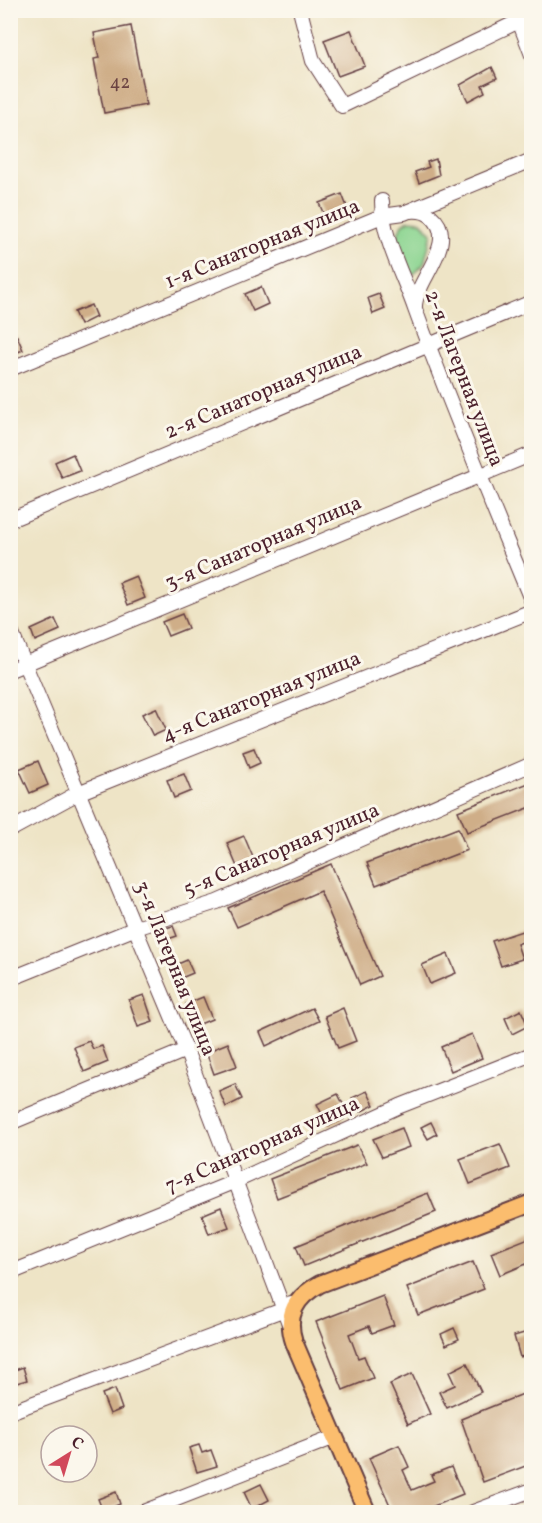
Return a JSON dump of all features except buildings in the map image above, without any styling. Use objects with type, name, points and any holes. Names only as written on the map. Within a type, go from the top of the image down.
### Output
[{"type":"main road","points":[[291,1328],[293,1309],[304,1294],[320,1284],[531,1203]]},
{"type":"main road","name":"3-я Лагерная улица","points":[[291,1328],[367,1512]]},
{"type":"street","points":[[300,10],[313,61],[342,106],[521,16],[531,55]]},
{"type":"street","name":"1-я Санаторная улица","points":[[10,369],[382,216],[404,213],[531,160]]},
{"type":"street","name":"2-я Лагерная улица","points":[[382,201],[382,216],[390,242],[427,345],[531,602]]},
{"type":"street","points":[[390,242],[392,225],[404,213],[421,211],[436,220],[441,234],[431,268],[417,292],[415,308]]},
{"type":"street","name":"2-я Санаторная улица","points":[[10,520],[531,302]]},
{"type":"street","name":"3-я Санаторная улица","points":[[10,670],[531,454]]},
{"type":"street","name":"4-я Санаторная улица","points":[[10,830],[78,793],[531,610]]},
{"type":"street","name":"3-я Лагерная улица","points":[[10,629],[186,1050],[291,1328]]},
{"type":"street","name":"5-я Санаторная улица","points":[[10,979],[136,928],[217,902],[531,764]]},
{"type":"street","points":[[10,1123],[186,1050]]},
{"type":"street","name":"7-я Санаторная улица","points":[[10,1273],[234,1182],[400,1106],[531,1054]]},
{"type":"street","points":[[10,1412],[285,1309],[304,1294]]},
{"type":"street","points":[[143,1512],[335,1437]]},
{"type":"street","points":[[473,1512],[531,1490]]},
{"type":"green space","points":[[409,220],[420,221],[432,233],[424,264],[414,274],[409,273],[398,245],[399,231],[402,225]]}]
